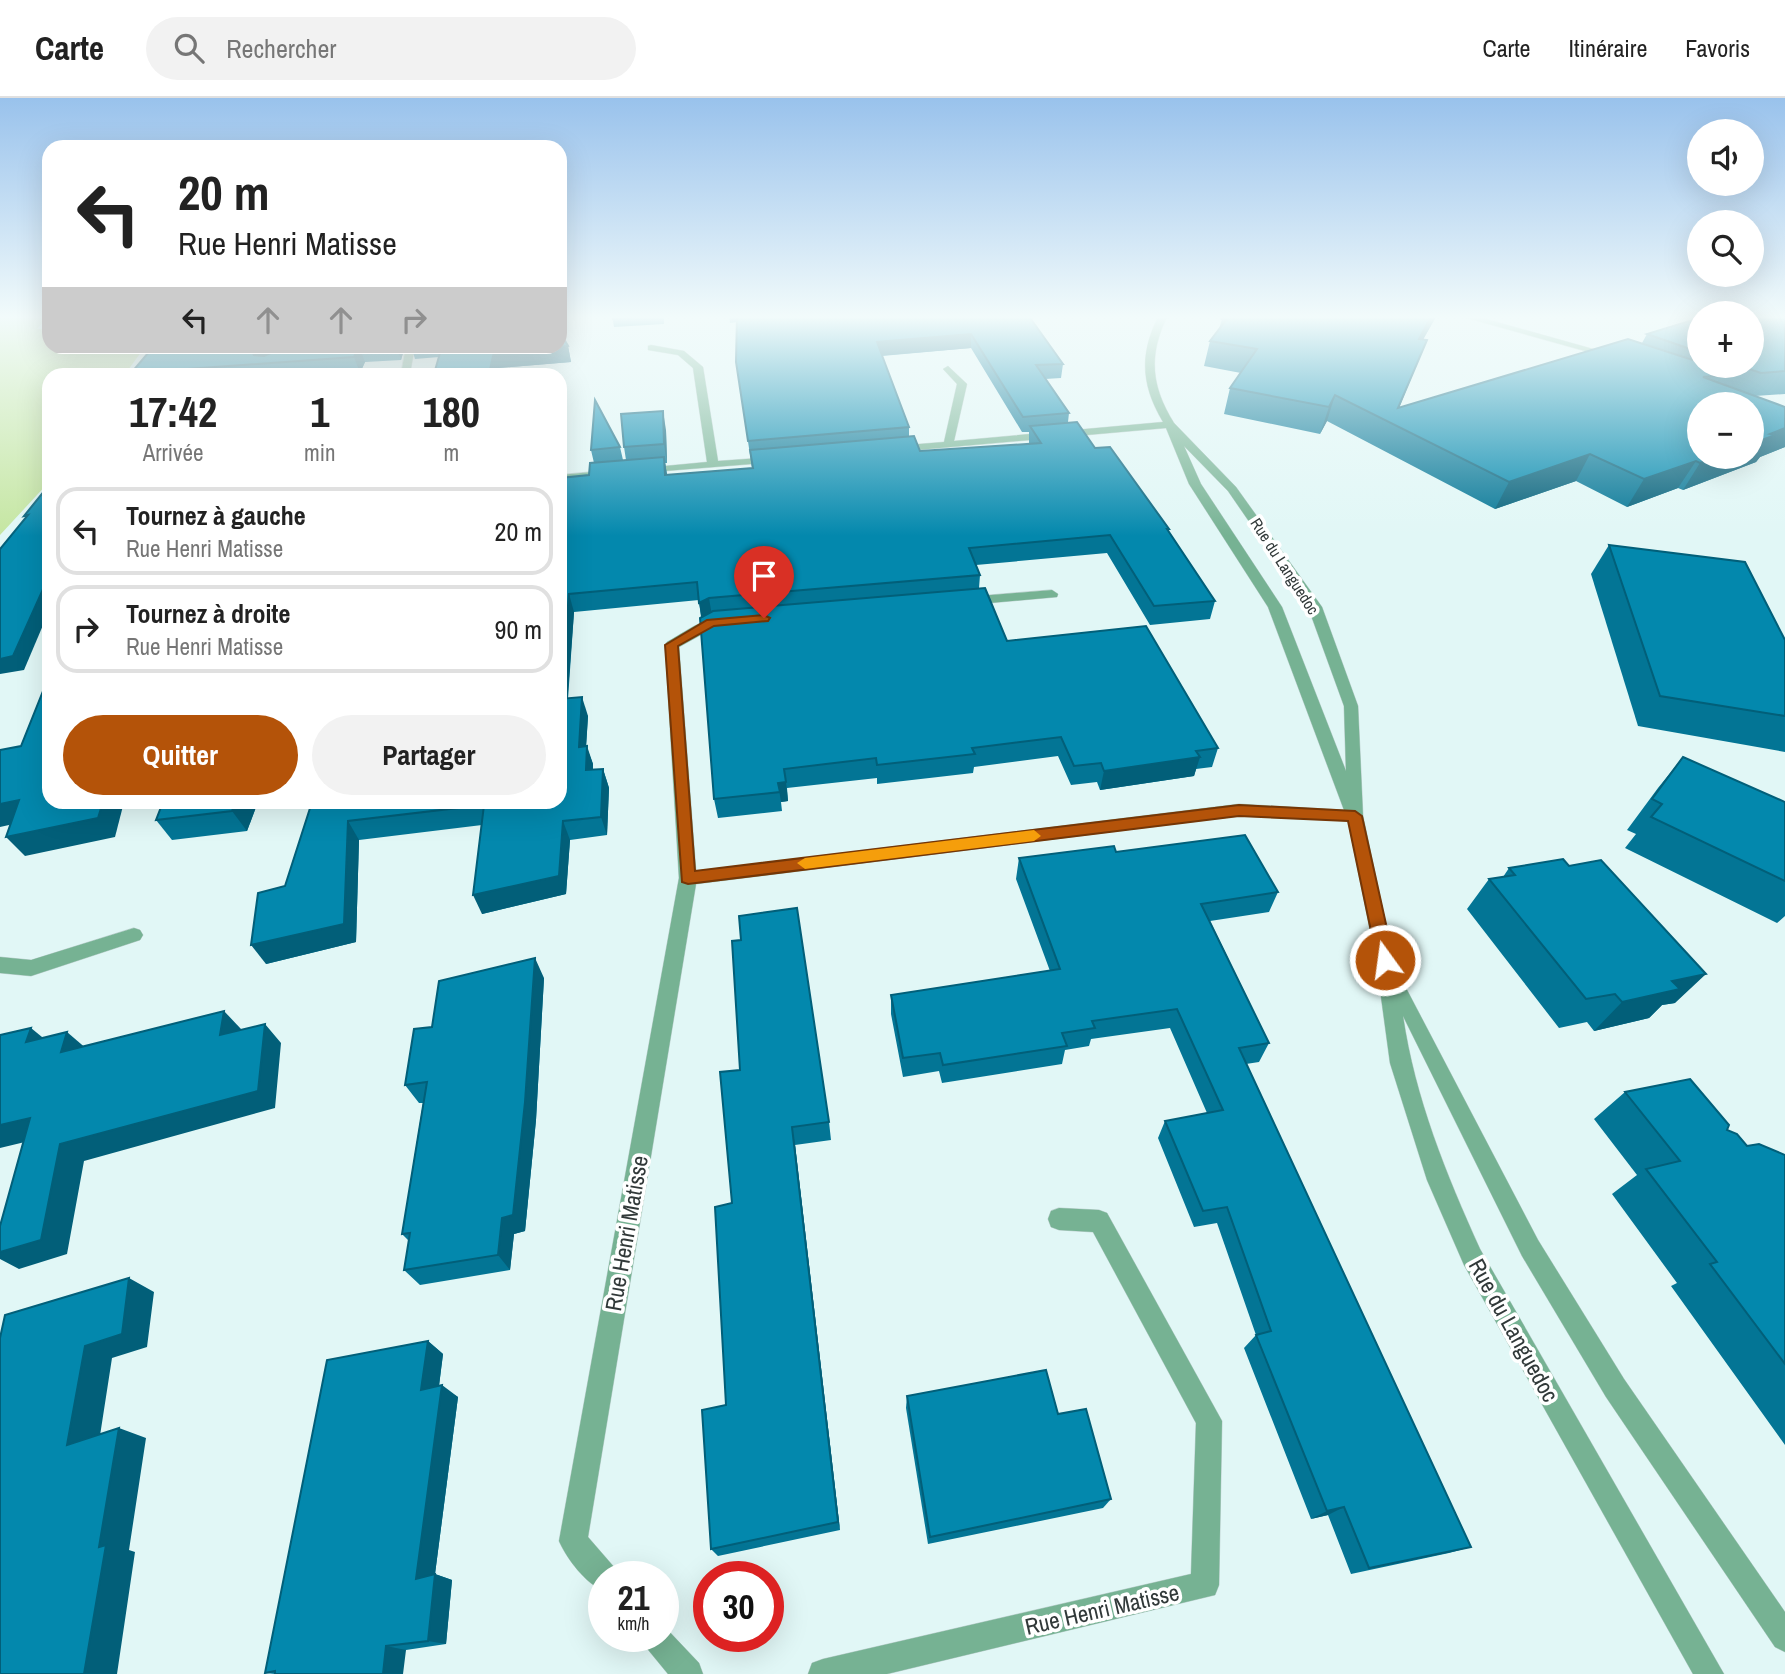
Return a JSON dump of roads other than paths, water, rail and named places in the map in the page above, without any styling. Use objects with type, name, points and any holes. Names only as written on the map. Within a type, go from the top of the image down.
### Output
[{"type":"street","points":[[701,389],[713,465]]},
{"type":"street","points":[[948,445],[961,389]]},
{"type":"street","name":"Rue du Languedoc","points":[[1152,389],[1157,406],[1170,425],[1233,489],[1315,607],[1351,706],[1355,816]]},
{"type":"street","name":"Rue du Languedoc","points":[[1170,425],[1195,484],[1275,607],[1355,816],[1385,960],[1399,1063],[1438,1180],[1472,1257],[1709,1674]]},
{"type":"street","points":[[879,450],[1170,425]]},
{"type":"street","points":[[634,471],[782,459]]},
{"type":"street","points":[[567,477],[621,472]]},
{"type":"street","points":[[957,602],[1052,594]]},
{"type":"street","name":"Rue Henri Matisse","points":[[590,1561],[573,1541],[688,878],[672,645],[712,623],[739,620]]},
{"type":"street","points":[[688,878],[1239,810],[1355,816]]},
{"type":"street","points":[[0,965],[31,968],[134,935]]},
{"type":"street","name":"Rue du Languedoc","points":[[1385,960],[1530,1248],[1615,1388],[1785,1637]]},
{"type":"street","name":"Rue Henri Matisse","points":[[823,1674],[1205,1585],[1209,1421],[1099,1221],[1059,1219]]},
{"type":"street","points":[[669,1652],[688,1674]]}]
